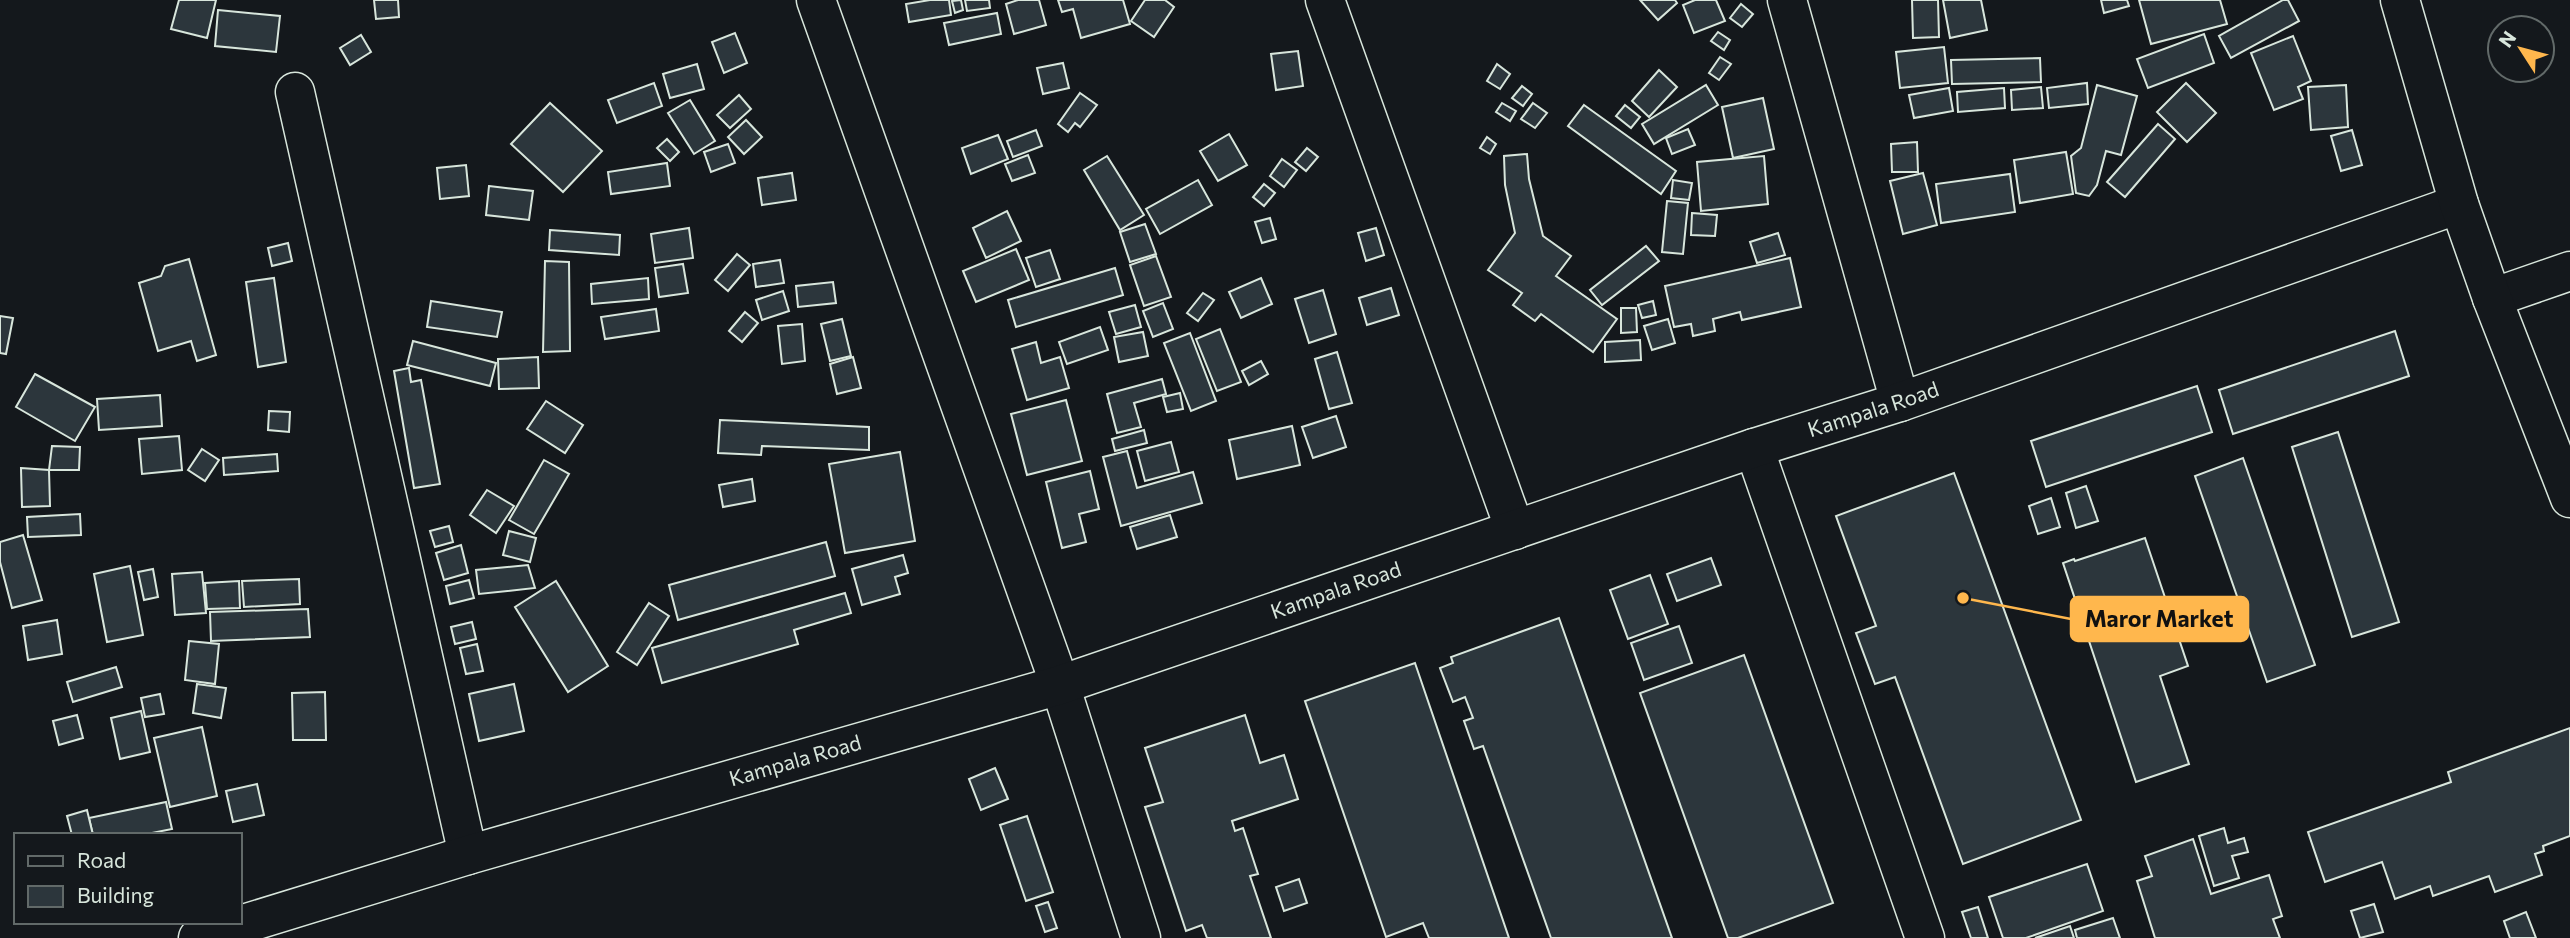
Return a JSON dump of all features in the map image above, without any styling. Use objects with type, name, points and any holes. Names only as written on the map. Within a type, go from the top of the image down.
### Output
[{"type":"street","points":[[816,0],[1060,685],[1141,938]]},
{"type":"street","points":[[1325,0],[1515,530]]},
{"type":"street","points":[[1787,0],[1900,402]]},
{"type":"street","points":[[2400,0],[2459,204],[2492,298],[2570,498]]},
{"type":"street","points":[[295,92],[468,855]]},
{"type":"street","name":"Kampala Road","points":[[198,938],[468,855],[1060,685],[1754,448],[1900,402],[2459,204]]},
{"type":"street","points":[[2492,298],[2570,271]]},
{"type":"street","points":[[1754,448],[1925,938]]},
{"type":"building","points":[[179,0],[216,0],[207,38],[171,29]]},
{"type":"building","points":[[374,0],[398,0],[399,17],[376,19]]},
{"type":"building","points":[[949,0],[951,15],[909,22],[906,4]]},
{"type":"building","points":[[961,0],[963,10],[955,13],[952,1]]},
{"type":"building","points":[[965,0],[989,0],[990,8],[967,11]]},
{"type":"building","points":[[1018,0],[1039,0],[1046,25],[1014,34],[1006,4]]},
{"type":"building","points":[[1058,0],[1123,0],[1130,24],[1081,38],[1073,9],[1062,12]]},
{"type":"building","points":[[1145,0],[1165,0],[1174,7],[1154,37],[1131,21]]},
{"type":"building","points":[[1640,0],[1675,0],[1677,3],[1658,20]]},
{"type":"building","points":[[1695,0],[1716,0],[1725,21],[1694,33],[1683,5]]},
{"type":"building","points":[[1912,0],[1938,0],[1939,37],[1913,38]]},
{"type":"building","points":[[1943,0],[1981,0],[1987,30],[1950,38]]},
{"type":"building","points":[[2101,0],[2127,0],[2129,6],[2104,13]]},
{"type":"building","points":[[2139,0],[2220,0],[2227,24],[2151,44]]},
{"type":"building","points":[[2283,0],[2288,0],[2299,21],[2231,58],[2219,36]]},
{"type":"building","points":[[1741,4],[1753,14],[1742,27],[1730,18]]},
{"type":"building","points":[[218,10],[280,16],[276,52],[215,46]]},
{"type":"building","points":[[997,13],[1001,34],[949,45],[944,23]]},
{"type":"building","points":[[1718,32],[1730,40],[1724,50],[1711,41]]},
{"type":"building","points":[[735,33],[747,63],[724,73],[712,42]]},
{"type":"building","points":[[2204,34],[2214,63],[2148,88],[2137,59]]},
{"type":"building","points":[[361,35],[371,52],[350,65],[340,48]]},
{"type":"building","points":[[2293,36],[2311,81],[2298,87],[2303,99],[2274,110],[2251,53]]},
{"type":"building","points":[[1944,47],[1948,83],[1900,88],[1896,52]]},
{"type":"building","points":[[1298,51],[1303,86],[1276,90],[1271,54]]},
{"type":"building","points":[[1720,57],[1731,64],[1719,80],[1709,73]]},
{"type":"building","points":[[2040,58],[2041,82],[1952,84],[1951,60]]},
{"type":"building","points":[[1063,63],[1069,88],[1043,94],[1037,68]]},
{"type":"building","points":[[697,64],[704,89],[670,98],[663,74]]},
{"type":"building","points":[[1497,64],[1510,74],[1500,89],[1487,81]]},
{"type":"building","points":[[1659,70],[1677,87],[1649,117],[1632,101]]},
{"type":"building","points":[[654,83],[662,106],[617,123],[608,100]]},
{"type":"building","points":[[2087,83],[2088,104],[2049,108],[2047,88]]},
{"type":"building","points":[[2186,83],[2216,113],[2187,142],[2157,112]]},
{"type":"building","points":[[1706,85],[1718,105],[1654,144],[1642,124]]},
{"type":"building","points":[[2097,85],[2137,96],[2121,155],[2106,151],[2097,185],[2089,196],[2076,193],[2071,156],[2081,148]]},
{"type":"building","points":[[2346,85],[2348,127],[2311,130],[2308,87]]},
{"type":"building","points":[[1522,86],[1532,94],[1523,106],[1512,98]]},
{"type":"building","points":[[2041,87],[2043,108],[2012,110],[2011,90]]},
{"type":"building","points":[[1949,88],[1953,111],[1914,118],[1909,95]]},
{"type":"building","points":[[2004,88],[2005,108],[1958,112],[1957,92]]},
{"type":"building","points":[[1080,93],[1097,105],[1080,127],[1075,123],[1068,132],[1058,124]]},
{"type":"building","points":[[739,95],[751,109],[730,128],[717,115]]},
{"type":"building","points":[[1763,98],[1774,149],[1733,158],[1722,107]]},
{"type":"building","points":[[690,100],[715,141],[694,154],[668,113]]},
{"type":"building","points":[[550,103],[602,151],[563,192],[511,144]]},
{"type":"building","points":[[1502,103],[1516,111],[1510,121],[1496,112]]},
{"type":"building","points":[[1533,103],[1547,113],[1535,128],[1521,119]]},
{"type":"building","points":[[1584,105],[1676,171],[1661,194],[1568,126]]},
{"type":"building","points":[[1625,105],[1640,117],[1631,128],[1616,116]]},
{"type":"building","points":[[746,120],[762,137],[744,154],[728,137]]},
{"type":"building","points":[[2158,124],[2175,139],[2125,197],[2107,182]]},
{"type":"building","points":[[1688,129],[1695,145],[1672,154],[1666,138]]},
{"type":"building","points":[[1036,130],[1042,146],[1013,157],[1007,141]]},
{"type":"building","points":[[2352,130],[2362,165],[2341,171],[2331,136]]},
{"type":"building","points":[[1229,134],[1247,165],[1218,181],[1200,151]]},
{"type":"building","points":[[998,135],[1008,159],[971,174],[962,148]]},
{"type":"building","points":[[1487,137],[1496,144],[1490,154],[1480,148]]},
{"type":"building","points":[[667,139],[679,152],[670,161],[657,148]]},
{"type":"building","points":[[1917,142],[1918,172],[1892,172],[1891,144]]},
{"type":"building","points":[[728,144],[735,163],[711,172],[704,152]]},
{"type":"building","points":[[1307,148],[1318,157],[1306,171],[1295,162]]},
{"type":"building","points":[[2066,152],[2073,194],[2020,203],[2014,160]]},
{"type":"building","points":[[1527,154],[1529,179],[1543,236],[1571,256],[1556,276],[1617,319],[1593,352],[1541,314],[1535,321],[1513,305],[1522,293],[1488,270],[1515,233],[1505,185],[1504,156]]},
{"type":"building","points":[[1028,155],[1035,173],[1012,181],[1005,164]]},
{"type":"building","points":[[1107,156],[1144,215],[1120,230],[1084,170]]},
{"type":"building","points":[[1764,156],[1768,204],[1701,211],[1697,162]]},
{"type":"building","points":[[1282,159],[1297,170],[1284,187],[1270,176]]},
{"type":"building","points":[[667,163],[670,186],[611,194],[608,172]]},
{"type":"building","points":[[466,165],[469,196],[440,199],[437,168]]},
{"type":"building","points":[[792,173],[796,200],[762,205],[758,178]]},
{"type":"building","points":[[1923,173],[1937,225],[1903,234],[1890,181]]},
{"type":"building","points":[[2010,174],[2015,212],[1941,223],[1936,184]]},
{"type":"building","points":[[1198,180],[1212,205],[1160,234],[1146,209]]},
{"type":"building","points":[[1673,180],[1692,183],[1689,200],[1671,198]]},
{"type":"building","points":[[1264,184],[1275,193],[1264,206],[1253,197]]},
{"type":"building","points":[[489,186],[533,191],[529,220],[486,215]]},
{"type":"building","points":[[1667,201],[1688,203],[1683,254],[1662,252]]},
{"type":"building","points":[[1007,211],[1021,241],[986,258],[973,228]]},
{"type":"building","points":[[1692,213],[1717,215],[1715,236],[1691,235]]},
{"type":"building","points":[[1270,218],[1276,239],[1262,243],[1255,222]]},
{"type":"building","points":[[1145,224],[1156,254],[1130,262],[1120,232]]},
{"type":"building","points":[[689,228],[693,258],[655,263],[651,234]]},
{"type":"building","points":[[1376,228],[1384,255],[1366,261],[1358,233]]},
{"type":"building","points":[[550,230],[620,235],[619,255],[549,250]]},
{"type":"building","points":[[1778,233],[1785,255],[1757,263],[1750,242]]},
{"type":"building","points":[[288,243],[292,261],[272,266],[268,248]]},
{"type":"building","points":[[1646,246],[1659,261],[1602,305],[1590,290]]},
{"type":"building","points":[[1016,249],[1029,280],[976,302],[963,271]]},
{"type":"building","points":[[1050,250],[1060,279],[1036,287],[1026,258]]},
{"type":"building","points":[[737,254],[750,265],[728,291],[715,280]]},
{"type":"building","points":[[1156,256],[1171,297],[1144,306],[1130,265]]},
{"type":"building","points":[[1790,258],[1801,307],[1742,320],[1740,312],[1713,319],[1715,331],[1693,336],[1691,324],[1674,327],[1665,286]]},
{"type":"building","points":[[189,259],[216,355],[197,361],[191,341],[158,351],[139,283],[161,276],[165,266]]},
{"type":"building","points":[[780,260],[784,283],[756,287],[753,264]]},
{"type":"building","points":[[545,261],[569,262],[570,351],[543,352]]},
{"type":"building","points":[[683,264],[688,293],[659,297],[655,268]]},
{"type":"building","points":[[1115,268],[1123,295],[1016,327],[1008,300]]},
{"type":"building","points":[[274,278],[286,362],[258,367],[246,282]]},
{"type":"building","points":[[648,278],[649,299],[592,304],[591,284]]},
{"type":"building","points":[[1261,278],[1272,304],[1241,318],[1229,292]]},
{"type":"building","points":[[833,282],[836,303],[798,307],[796,286]]},
{"type":"building","points":[[1391,288],[1399,315],[1367,325],[1359,298]]},
{"type":"building","points":[[1323,290],[1336,334],[1309,343],[1295,299]]},
{"type":"building","points":[[783,291],[789,311],[762,320],[756,300]]},
{"type":"building","points":[[1203,293],[1214,300],[1198,321],[1187,313]]},
{"type":"building","points":[[431,301],[502,312],[497,337],[427,327]]},
{"type":"building","points":[[1653,301],[1656,315],[1642,318],[1638,305]]},
{"type":"building","points":[[1163,303],[1173,329],[1153,337],[1143,311]]},
{"type":"building","points":[[1135,305],[1141,327],[1116,334],[1109,312]]},
{"type":"building","points":[[1621,308],[1636,308],[1637,332],[1621,333]]},
{"type":"building","points":[[656,309],[659,331],[605,339],[601,317]]},
{"type":"building","points":[[745,312],[758,323],[742,342],[729,331]]},
{"type":"building","points":[[0,316],[13,318],[6,354],[0,353]]},
{"type":"building","points":[[842,319],[851,356],[830,361],[821,324]]},
{"type":"building","points":[[1668,319],[1675,343],[1652,350],[1644,326]]},
{"type":"building","points":[[802,324],[805,361],[782,364],[778,326]]},
{"type":"building","points":[[1100,327],[1108,350],[1067,364],[1059,342]]},
{"type":"building","points":[[1220,329],[1241,382],[1217,391],[1196,339]]},
{"type":"building","points":[[2395,331],[2409,376],[2233,434],[2219,390]]},
{"type":"building","points":[[1143,332],[1148,356],[1119,362],[1114,337]]},
{"type":"building","points":[[1190,333],[1216,401],[1191,411],[1164,343]]},
{"type":"building","points":[[1640,340],[1641,360],[1605,362],[1605,342]]},
{"type":"building","points":[[413,341],[496,363],[490,386],[407,365]]},
{"type":"building","points":[[1036,342],[1041,363],[1060,357],[1069,388],[1027,400],[1012,349]]},
{"type":"building","points":[[1337,352],[1352,403],[1329,409],[1315,359]]},
{"type":"building","points":[[538,357],[539,388],[499,389],[498,359]]},
{"type":"building","points":[[853,357],[861,388],[837,394],[830,364]]},
{"type":"building","points":[[1261,361],[1268,374],[1249,385],[1242,371]]},
{"type":"building","points":[[409,368],[411,382],[421,380],[440,484],[414,488],[394,371]]},
{"type":"building","points":[[35,374],[95,407],[75,441],[16,407]]},
{"type":"building","points":[[1162,379],[1166,394],[1134,403],[1141,427],[1117,433],[1107,394]]},
{"type":"building","points":[[2197,386],[2212,432],[2046,487],[2031,441]]},
{"type":"building","points":[[1180,393],[1183,409],[1167,412],[1163,397]]},
{"type":"building","points":[[160,395],[162,426],[99,430],[97,399]]},
{"type":"building","points":[[1066,400],[1082,461],[1027,475],[1011,414]]},
{"type":"building","points":[[546,401],[583,425],[565,453],[527,429]]},
{"type":"building","points":[[269,411],[290,412],[289,432],[268,430]]},
{"type":"building","points":[[1336,416],[1346,447],[1313,458],[1302,427]]},
{"type":"building","points":[[720,420],[869,427],[869,450],[762,446],[761,455],[718,453]]},
{"type":"building","points":[[1292,426],[1300,465],[1237,479],[1229,440]]},
{"type":"building","points":[[1144,430],[1147,443],[1115,451],[1112,439]]},
{"type":"building","points":[[2338,432],[2399,622],[2352,637],[2292,447]]},
{"type":"building","points":[[179,436],[182,470],[142,474],[139,439]]},
{"type":"building","points":[[1171,442],[1179,472],[1145,481],[1137,451]]},
{"type":"building","points":[[52,446],[80,447],[79,470],[49,470]]},
{"type":"building","points":[[202,449],[219,460],[205,481],[188,470]]},
{"type":"building","points":[[1127,451],[1137,488],[1193,472],[1202,503],[1121,526],[1103,457]]},
{"type":"building","points":[[900,452],[915,541],[845,553],[829,464]]},
{"type":"building","points":[[277,454],[278,471],[224,475],[223,458]]},
{"type":"building","points":[[2243,458],[2315,665],[2267,682],[2195,476]]},
{"type":"building","points":[[544,460],[569,474],[534,534],[509,520]]},
{"type":"building","points":[[21,468],[49,470],[50,506],[22,507]]},
{"type":"building","points":[[1090,471],[1099,509],[1079,514],[1086,542],[1062,548],[1046,482]]},
{"type":"building","points":[[1954,473],[2081,820],[1963,864],[1895,677],[1875,684],[1856,633],[1876,626],[1836,516]]},
{"type":"building","points":[[752,479],[755,501],[723,507],[719,485]]},
{"type":"building","points":[[2086,486],[2098,521],[2076,528],[2066,493]]},
{"type":"building","points":[[487,490],[514,506],[496,533],[470,515]]},
{"type":"building","points":[[2051,498],[2060,527],[2038,534],[2029,506]]},
{"type":"building","points":[[80,514],[81,535],[28,537],[27,517]]},
{"type":"building","points":[[1170,515],[1177,537],[1137,549],[1130,527]]},
{"type":"building","points":[[449,526],[453,542],[435,547],[430,531]]},
{"type":"building","points":[[509,531],[536,538],[530,562],[503,555]]},
{"type":"building","points":[[23,535],[42,600],[12,608],[0,562],[0,542]]},
{"type":"building","points":[[2145,538],[2188,666],[2160,676],[2189,764],[2136,782],[2063,563]]},
{"type":"building","points":[[826,542],[835,576],[678,620],[669,585]]},
{"type":"building","points":[[461,545],[468,573],[444,580],[436,553]]},
{"type":"building","points":[[903,555],[908,573],[895,577],[900,594],[862,605],[852,569]]},
{"type":"building","points":[[1711,558],[1721,585],[1677,601],[1667,574]]},
{"type":"building","points":[[528,565],[535,588],[479,594],[476,570]]},
{"type":"building","points":[[130,566],[143,635],[107,642],[94,574]]},
{"type":"building","points":[[153,569],[158,597],[144,600],[138,572]]},
{"type":"building","points":[[202,572],[206,613],[175,615],[172,574]]},
{"type":"building","points":[[1650,575],[1668,624],[1628,639],[1610,590]]},
{"type":"building","points":[[299,579],[300,604],[244,607],[242,581]]},
{"type":"building","points":[[469,580],[474,598],[450,604],[446,586]]},
{"type":"building","points":[[239,581],[240,608],[207,609],[205,583]]},
{"type":"building","points":[[556,581],[608,666],[568,692],[515,607]]},
{"type":"building","points":[[845,593],[851,613],[794,630],[798,644],[662,683],[652,648]]},
{"type":"building","points":[[649,603],[669,616],[637,665],[617,652]]},
{"type":"building","points":[[308,609],[310,637],[211,641],[210,612]]},
{"type":"building","points":[[1559,618],[1672,938],[1551,938],[1483,746],[1474,749],[1464,721],[1473,718],[1465,697],[1453,702],[1440,668],[1453,663],[1451,657]]},
{"type":"building","points":[[57,620],[62,654],[28,660],[23,626]]},
{"type":"building","points":[[472,622],[476,639],[455,644],[451,627]]},
{"type":"building","points":[[1679,626],[1692,663],[1644,680],[1631,643]]},
{"type":"building","points":[[189,641],[219,644],[215,684],[185,680]]},
{"type":"building","points":[[477,644],[483,671],[466,674],[460,648]]},
{"type":"building","points":[[1744,655],[1833,903],[1738,938],[1728,938],[1640,693]]},
{"type":"building","points":[[1415,663],[1509,938],[1429,938],[1423,923],[1386,937],[1305,701]]},
{"type":"building","points":[[116,667],[122,687],[73,702],[67,682]]},
{"type":"building","points":[[197,684],[226,688],[221,718],[193,713]]},
{"type":"building","points":[[514,684],[524,731],[479,741],[469,694]]},
{"type":"building","points":[[325,692],[326,740],[293,740],[292,693]]},
{"type":"building","points":[[160,694],[164,714],[145,717],[141,698]]},
{"type":"building","points":[[141,711],[150,752],[120,759],[111,718]]},
{"type":"building","points":[[77,715],[83,738],[59,745],[53,721]]},
{"type":"building","points":[[1245,715],[1260,763],[1284,755],[1298,799],[1232,821],[1235,831],[1243,828],[1258,874],[1250,876],[1271,938],[1207,938],[1202,925],[1186,931],[1145,807],[1163,802],[1145,748]]},
{"type":"building","points":[[202,727],[217,796],[170,807],[154,738]]},
{"type":"building","points":[[2570,728],[2570,836],[2543,846],[2544,851],[2535,854],[2542,875],[2495,892],[2489,876],[2433,896],[2430,886],[2395,899],[2382,862],[2325,882],[2308,832],[2451,782],[2448,772]]},
{"type":"building","points":[[995,768],[1008,799],[981,810],[969,779]]},
{"type":"building","points":[[257,784],[264,815],[233,822],[226,791]]},
{"type":"building","points":[[166,802],[172,829],[152,833],[93,833],[89,818]]},
{"type":"building","points":[[87,810],[93,833],[71,833],[67,816]]},
{"type":"building","points":[[1027,816],[1053,892],[1026,901],[1000,825]]},
{"type":"building","points":[[2224,828],[2228,843],[2244,838],[2248,852],[2232,856],[2239,878],[2214,886],[2199,836]]},
{"type":"building","points":[[2193,839],[2211,894],[2269,875],[2282,916],[2273,919],[2280,938],[2155,938],[2137,881],[2152,876],[2145,856]]},
{"type":"building","points":[[2087,864],[2103,911],[2026,938],[2003,938],[1989,897]]},
{"type":"building","points":[[1299,879],[1307,903],[1284,911],[1276,887]]},
{"type":"building","points":[[1048,902],[1057,928],[1045,932],[1036,906]]},
{"type":"building","points":[[2374,904],[2383,932],[2360,938],[2351,911]]},
{"type":"building","points":[[1978,907],[1988,938],[1971,938],[1962,912]]},
{"type":"building","points":[[2526,912],[2536,938],[2510,938],[2504,921]]},
{"type":"building","points":[[2113,918],[2120,938],[2077,938],[2075,930]]},
{"type":"building","points":[[2070,926],[2074,938],[2035,938]]},
{"type":"place","name":"Maror Market","points":[[1963,598]]}]
